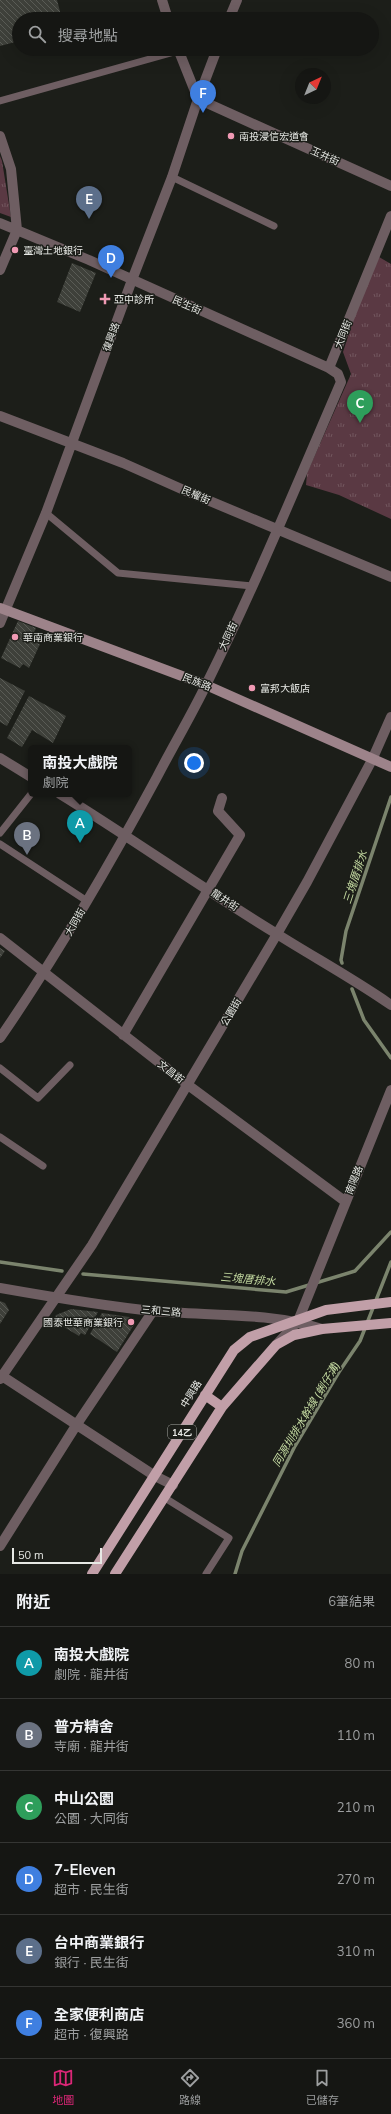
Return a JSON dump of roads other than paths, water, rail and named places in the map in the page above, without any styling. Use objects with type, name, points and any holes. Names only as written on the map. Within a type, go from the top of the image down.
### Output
[{"type":"main road","name":"民族路","points":[[3,609],[206,685],[372,760],[391,766]]},
{"type":"main road","name":"中興路","points":[[92,1574],[155,1476],[204,1395],[234,1350],[250,1337],[326,1310],[386,1303]]},
{"type":"main road","name":"14乙","points":[[115,1574],[222,1407],[276,1345],[294,1335],[322,1329],[391,1323]]},
{"type":"main road","points":[[204,1395],[222,1407]]},
{"type":"street","points":[[162,0],[166,12]]},
{"type":"street","points":[[232,12],[236,0]]},
{"type":"street","points":[[180,56],[198,99]]},
{"type":"street","name":"復興路","points":[[0,623],[3,609],[46,513],[132,280],[172,177],[198,99],[214,56]]},
{"type":"street","name":"玉井街","points":[[198,99],[391,186]]},
{"type":"street","points":[[0,136],[10,169],[17,230],[0,270]]},
{"type":"street","name":"大同街","points":[[0,1038],[44,974],[87,901],[126,834],[206,685],[278,529],[341,382],[338,374],[329,368],[391,216]]},
{"type":"street","name":"民生街","points":[[0,223],[329,368]]},
{"type":"street","name":"民權街","points":[[0,416],[123,463],[186,491],[391,576]]},
{"type":"street","name":"公園街","points":[[1,1377],[92,1245],[277,934],[307,882],[372,760],[391,717]]},
{"type":"street","points":[[0,758],[28,775]]},
{"type":"street","name":"龍井街","points":[[65,797],[126,834],[208,890],[277,934],[362,985],[391,1005]]},
{"type":"street","points":[[122,1035],[240,835],[218,811],[222,798]]},
{"type":"street","name":"文昌街","points":[[0,938],[122,1035],[346,1202]]},
{"type":"street","name":"南陽路","points":[[298,1321],[391,1090]]},
{"type":"street","name":"三和三路","points":[[0,1288],[55,1298],[153,1311],[298,1321],[322,1329]]},
{"type":"street","points":[[0,1546],[77,1424],[153,1311]]},
{"type":"street","points":[[276,1345],[298,1321]]},
{"type":"street","points":[[1,1377],[77,1424],[155,1476],[173,1485]]},
{"type":"lane","points":[[0,101],[157,56]]},
{"type":"lane","points":[[172,177],[274,226]]},
{"type":"lane","points":[[46,513],[118,573],[252,586]]},
{"type":"lane","points":[[0,833],[29,797]]},
{"type":"lane","points":[[0,844],[87,901]]},
{"type":"lane","points":[[0,1068],[38,1098],[70,1066]]},
{"type":"lane","points":[[0,1137],[43,1166]]},
{"type":"lane","points":[[165,1498],[229,1538],[206,1574]]},
{"type":"waterway","name":"三塊厝排水","points":[[342,963],[341,960],[346,931],[391,797]]},
{"type":"waterway","name":"三塊厝排水","points":[[352,989],[364,1020],[391,1058]]},
{"type":"waterway","name":"三塊厝排水","points":[[83,1274],[286,1292],[355,1271],[391,1232]]},
{"type":"waterway","name":"三塊厝排水","points":[[0,1262],[62,1271]]},
{"type":"waterway","name":"同源圳排水幹線 (蜊仔溝)","points":[[235,1574],[242,1551],[295,1446],[339,1372],[360,1341],[391,1262]]},
{"type":"place","name":"全家便利商店","points":[[203,113]]},
{"type":"place","name":"南投浸信宏道會","points":[[231,136]]},
{"type":"place","name":"台中商業銀行","points":[[89,219]]},
{"type":"place","name":"臺灣土地銀行","points":[[15,250]]},
{"type":"place","name":"7-Eleven","points":[[111,278]]},
{"type":"place","name":"亞中診所","points":[[105,299]]},
{"type":"place","name":"中山公園","points":[[360,423]]},
{"type":"place","name":"華南商業銀行","points":[[15,637]]},
{"type":"place","name":"富邦大飯店","points":[[252,688]]},
{"type":"place","name":"南投大戲院","points":[[80,843]]},
{"type":"place","name":"普方精舍","points":[[27,855]]},
{"type":"place","name":"國泰世華商業銀行","points":[[131,1322]]}]
